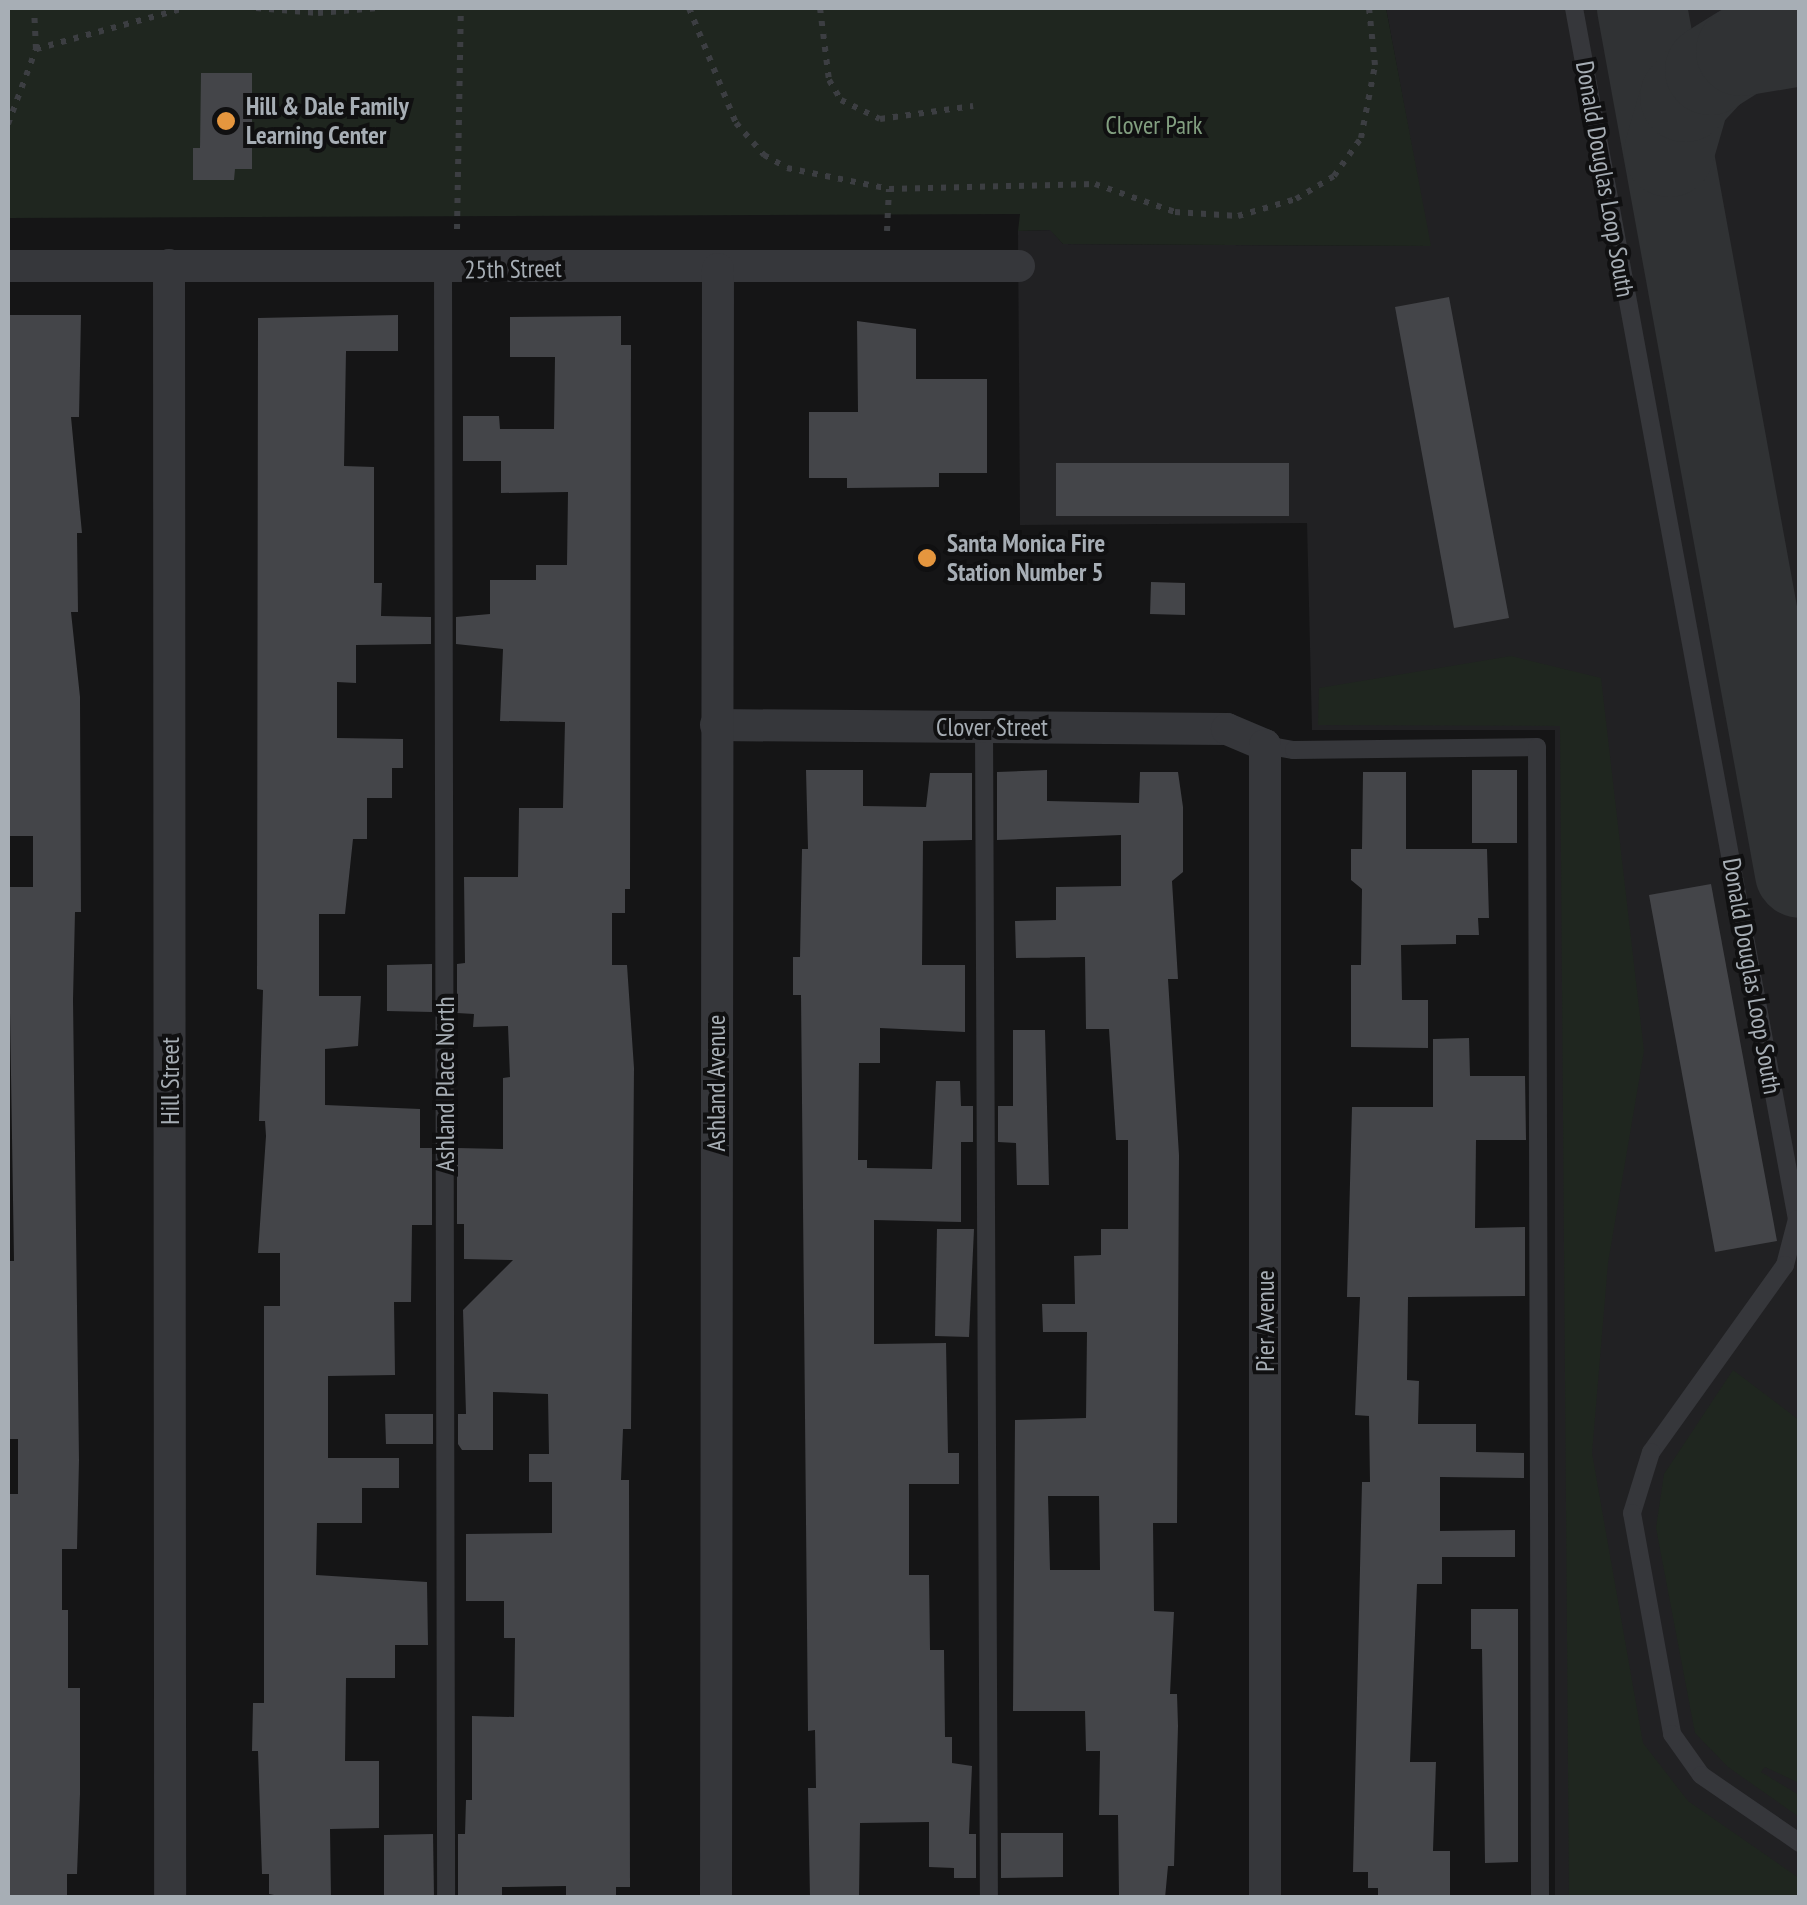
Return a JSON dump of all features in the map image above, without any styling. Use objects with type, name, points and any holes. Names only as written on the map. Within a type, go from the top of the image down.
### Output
[{"type":"street","name":"Hill Street","points":[[168,265],[170,1898]]},
{"type":"street","name":"25th Street","points":[[8,266],[443,270],[1019,266]]},
{"type":"street","name":"Ashland Avenue","points":[[716,1898],[718,268]]},
{"type":"street","name":"Clover Street","points":[[716,725],[1227,729],[1265,745]]},
{"type":"street","name":"Pier Avenue","points":[[1265,745],[1266,1898]]},
{"type":"lane","name":"Donald Douglas Loop South","points":[[1574,8],[1797,1219],[1784,1265],[1650,1452],[1636,1482],[1632,1513],[1672,1734],[1701,1775],[1800,1842]]},
{"type":"lane","name":"Ashland Place North","points":[[443,270],[446,1898]]},
{"type":"lane","points":[[984,727],[989,1898]]},
{"type":"lane","points":[[1265,745],[1294,750],[1538,747],[1540,1898]]},
{"type":"path","points":[[8,124],[36,49],[34,8]]},
{"type":"path","points":[[36,49],[185,8]]},
{"type":"path","points":[[256,8],[378,8]]},
{"type":"path","points":[[457,229],[460,8]]},
{"type":"path","points":[[692,8],[736,123],[764,155],[828,181],[889,189],[1095,184],[1176,212],[1238,216],[1296,200],[1334,176],[1361,138],[1374,64],[1369,8]]},
{"type":"path","points":[[820,8],[829,80],[841,100],[860,112],[900,120],[974,106]]},
{"type":"path","points":[[887,231],[889,189]]},
{"type":"shaded area","points":[[1386,8],[1799,8],[1799,1897],[1555,1897],[1555,730],[1312,730],[1307,523],[1020,525],[1018,231],[1051,230],[1063,244],[1430,246]]},
{"type":"green space","name":"Clover Park","points":[[8,8],[1386,8],[1431,246],[1063,244],[1050,230],[1018,231],[1020,214],[8,218]]},
{"type":"green space","points":[[1511,656],[1601,678],[1644,1051],[1608,1263],[1592,1453],[1643,1743],[1688,1801],[1799,1878],[1799,1897],[1569,1897],[1560,726],[1318,725],[1319,688]]},
{"type":"green space","points":[[1733,1370],[1799,1420],[1799,1783],[1765,1767],[1761,1772],[1799,1795],[1799,1817],[1728,1767],[1695,1733],[1656,1528],[1664,1474]]},
{"type":"building","name":"Hill & Dale Family Learning Center","points":[[201,73],[252,73],[252,169],[235,169],[234,180],[193,180],[193,148],[200,148]]},
{"type":"building","points":[[1449,297],[1509,618],[1454,628],[1395,307]]},
{"type":"building","points":[[8,315],[81,315],[79,417],[71,417],[82,533],[77,533],[78,612],[71,612],[80,697],[81,912],[75,912],[73,1000],[79,1460],[77,1549],[62,1549],[62,1610],[68,1610],[68,1688],[80,1688],[80,1794],[77,1874],[67,1874],[67,1898],[8,1898],[8,1494],[18,1494],[18,1439],[8,1439],[8,1261],[14,1261],[8,887],[33,887],[33,836],[8,836]]},
{"type":"building","points":[[398,315],[398,351],[346,351],[344,466],[374,467],[374,583],[382,583],[381,616],[431,617],[431,644],[356,645],[356,683],[337,682],[337,738],[403,739],[403,768],[392,768],[392,798],[367,798],[367,839],[353,839],[345,914],[319,914],[319,996],[361,996],[358,1046],[325,1049],[325,1105],[420,1109],[420,1148],[432,1148],[432,1225],[412,1225],[411,1302],[394,1302],[395,1375],[328,1376],[328,1458],[399,1458],[399,1488],[362,1488],[362,1523],[317,1523],[316,1575],[427,1582],[428,1645],[395,1645],[395,1678],[346,1678],[345,1761],[379,1761],[379,1828],[330,1829],[331,1898],[290,1898],[269,1894],[269,1874],[262,1874],[258,1751],[252,1751],[253,1703],[264,1703],[264,1306],[280,1306],[280,1253],[258,1253],[266,1136],[265,1121],[259,1121],[263,990],[257,989],[258,318]]},
{"type":"building","points":[[621,316],[621,345],[631,345],[630,889],[625,889],[625,913],[612,913],[612,965],[627,965],[634,1068],[631,1429],[623,1429],[621,1480],[629,1480],[630,1887],[616,1887],[616,1898],[566,1898],[566,1886],[502,1887],[502,1898],[458,1898],[458,1834],[465,1834],[466,1800],[472,1800],[472,1716],[514,1717],[515,1638],[504,1638],[504,1601],[466,1601],[466,1534],[552,1533],[552,1482],[529,1482],[529,1454],[549,1454],[548,1394],[493,1392],[493,1450],[462,1450],[458,1444],[458,1414],[466,1414],[463,1310],[513,1260],[464,1259],[464,1224],[457,1224],[457,1148],[503,1149],[503,1078],[510,1077],[508,1026],[473,1027],[474,1014],[457,1013],[457,964],[465,963],[464,877],[518,877],[519,808],[563,808],[565,722],[500,721],[503,649],[456,644],[456,617],[490,614],[490,580],[536,580],[536,565],[567,565],[568,492],[501,493],[501,461],[463,461],[463,416],[499,416],[500,429],[554,429],[555,357],[510,357],[510,317]]},
{"type":"building","points":[[857,321],[916,329],[916,379],[987,379],[987,473],[939,473],[939,487],[847,488],[847,478],[809,478],[809,412],[858,412]]},
{"type":"building","points":[[1056,463],[1289,463],[1289,516],[1056,516]]},
{"type":"building","points":[[1151,582],[1185,583],[1185,615],[1150,614]]},
{"type":"building","points":[[806,770],[863,770],[863,806],[926,807],[930,773],[972,773],[972,840],[923,841],[922,965],[965,965],[965,1032],[880,1028],[880,1063],[859,1063],[858,1160],[867,1160],[867,1168],[932,1169],[936,1081],[960,1081],[961,1106],[973,1106],[973,1142],[961,1142],[961,1222],[874,1220],[874,1344],[946,1343],[948,1453],[959,1453],[959,1484],[909,1484],[909,1575],[929,1575],[930,1650],[944,1650],[945,1737],[952,1737],[952,1763],[972,1766],[969,1834],[976,1834],[976,1878],[954,1878],[954,1868],[929,1867],[929,1822],[860,1823],[859,1898],[810,1898],[808,1788],[816,1788],[815,1730],[808,1731],[801,995],[793,995],[793,957],[800,957],[802,849],[808,849]]},
{"type":"building","points":[[1047,770],[1047,801],[1139,803],[1140,772],[1178,772],[1183,807],[1183,872],[1172,881],[1178,979],[1168,979],[1179,1155],[1177,1523],[1153,1523],[1154,1611],[1174,1612],[1170,1694],[1177,1694],[1174,1866],[1168,1866],[1165,1898],[1119,1898],[1118,1815],[1099,1815],[1100,1751],[1086,1751],[1085,1711],[1013,1711],[1015,1420],[1086,1418],[1087,1332],[1043,1332],[1042,1304],[1075,1304],[1074,1256],[1101,1255],[1101,1229],[1128,1229],[1128,1140],[1116,1140],[1109,1029],[1086,1029],[1085,957],[1016,958],[1015,921],[1056,920],[1056,887],[1121,886],[1121,835],[997,840],[997,772]],"holes":[[[1048,1496],[1099,1496],[1100,1570],[1050,1570]]]},
{"type":"building","points":[[1472,770],[1517,770],[1517,843],[1472,843]]},
{"type":"building","points":[[1363,772],[1406,772],[1406,849],[1487,849],[1489,918],[1478,918],[1479,935],[1456,935],[1456,944],[1401,945],[1402,1000],[1428,1000],[1428,1048],[1351,1047],[1351,965],[1361,965],[1362,889],[1351,880],[1351,849],[1362,849]]},
{"type":"building","points":[[1711,884],[1777,1241],[1715,1252],[1649,895]]},
{"type":"building","points":[[432,964],[432,1012],[387,1011],[387,965]]},
{"type":"building","points":[[1013,1030],[1045,1030],[1049,1185],[1017,1185],[1016,1143],[998,1142],[998,1106],[1013,1106]]},
{"type":"building","points":[[1469,1038],[1470,1076],[1525,1076],[1526,1140],[1476,1140],[1475,1228],[1525,1227],[1525,1296],[1408,1297],[1407,1380],[1419,1381],[1418,1424],[1476,1424],[1476,1452],[1524,1453],[1524,1478],[1440,1477],[1440,1531],[1515,1530],[1515,1557],[1442,1557],[1442,1584],[1417,1584],[1410,1762],[1436,1762],[1433,1851],[1450,1851],[1450,1898],[1378,1898],[1378,1888],[1368,1888],[1368,1872],[1353,1872],[1362,1482],[1370,1482],[1369,1416],[1355,1415],[1360,1297],[1347,1297],[1352,1107],[1433,1107],[1433,1039]]},
{"type":"building","points":[[937,1229],[974,1229],[969,1337],[935,1336]]},
{"type":"building","points":[[385,1414],[433,1414],[433,1444],[386,1444]]},
{"type":"building","points":[[1471,1609],[1518,1609],[1518,1862],[1485,1863],[1482,1649],[1471,1649]]},
{"type":"building","points":[[1001,1833],[1063,1833],[1063,1877],[1001,1878]]},
{"type":"building","points":[[433,1834],[434,1898],[384,1898],[384,1835]]},
{"type":"taxiway","points":[[1642,8],[1800,873]]},
{"type":"taxiway","points":[[1669,152],[1685,97],[1710,70],[1741,51],[1800,41]]},
{"type":"place","name":"Hill & Dale Family Learning Center","points":[[226,121]]},
{"type":"place","name":"Santa Monica Fire Station Number 5","points":[[927,558]]}]
